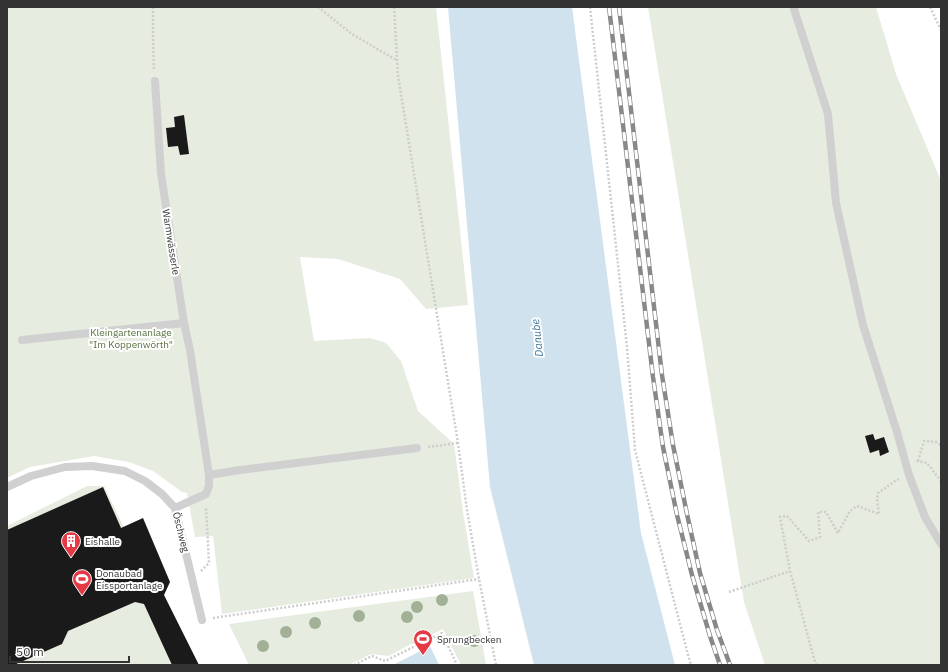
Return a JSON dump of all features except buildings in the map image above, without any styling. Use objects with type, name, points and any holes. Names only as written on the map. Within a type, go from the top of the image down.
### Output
[{"type":"lane","points":[[794,7],[828,114],[836,203],[863,326],[907,468],[925,517],[941,544]]},
{"type":"lane","name":"Warmwässerle","points":[[155,81],[161,174],[209,475],[206,494]]},
{"type":"lane","points":[[22,340],[184,323]]},
{"type":"lane","points":[[209,475],[418,448]]},
{"type":"lane","name":"Öschweg","points":[[7,486],[31,476],[65,467],[92,466],[125,470],[150,485],[162,494],[175,508],[202,620]]},
{"type":"lane","points":[[175,508],[206,494]]},
{"type":"path","points":[[153,7],[155,81]]},
{"type":"path","points":[[318,7],[352,34],[396,60]]},
{"type":"path","points":[[394,7],[396,60],[399,84],[458,443],[467,510],[496,665]]},
{"type":"path","points":[[590,7],[627,346],[635,450],[691,665]]},
{"type":"path","points":[[930,7],[941,30]]},
{"type":"path","points":[[817,665],[790,571],[780,517],[787,516],[809,541],[820,537],[818,512],[826,512],[838,533],[850,511],[857,506],[879,514],[877,499],[878,493],[895,481],[907,468],[918,461],[924,441],[936,442],[941,445]]},
{"type":"path","points":[[418,448],[458,443]]},
{"type":"path","points":[[918,461],[927,463],[941,481]]},
{"type":"path","points":[[193,580],[209,563],[206,494]]},
{"type":"path","points":[[730,592],[790,571]]},
{"type":"path","points":[[202,620],[479,579]]},
{"type":"path","points":[[385,661],[442,633],[457,665]]},
{"type":"path","points":[[354,665],[372,656],[385,661],[387,665]]},
{"type":"green space","name":"Kleingartenanlage \"Im Koppenwörth\"","points":[[7,7],[436,7],[468,305],[426,309],[400,279],[338,259],[300,257],[314,341],[370,338],[386,343],[401,361],[418,411],[454,444],[474,578],[222,614],[213,536],[195,537],[187,493],[182,492],[153,471],[129,462],[94,456],[30,467],[7,478]]},
{"type":"green space","points":[[648,7],[876,7],[896,74],[941,181],[941,665],[765,665],[744,602]]},
{"type":"green space","name":"Donaubad Eissportanlage","points":[[87,486],[104,486],[190,665],[7,665],[7,526]]},
{"type":"green space","points":[[473,591],[486,665],[461,665],[443,629],[416,644],[411,644],[389,656],[371,654],[349,665],[249,665],[229,624]]},
{"type":"water","name":"Danube","points":[[448,7],[572,7],[641,533],[675,665],[534,665],[490,487]]},
{"type":"water","name":"Sprungbecken","points":[[430,646],[439,665],[393,665]]},
{"type":"railway","points":[[609,7],[653,377],[663,447],[677,515],[692,575],[720,665]]},
{"type":"railway","points":[[619,7],[662,375],[673,445],[700,573],[717,630],[730,665]]},
{"type":"place","name":"Eishalle","points":[[71,558]]},
{"type":"place","name":"Donaubad Eissportanlage","points":[[82,596]]},
{"type":"place","name":"Sprungbecken","points":[[423,656]]}]
